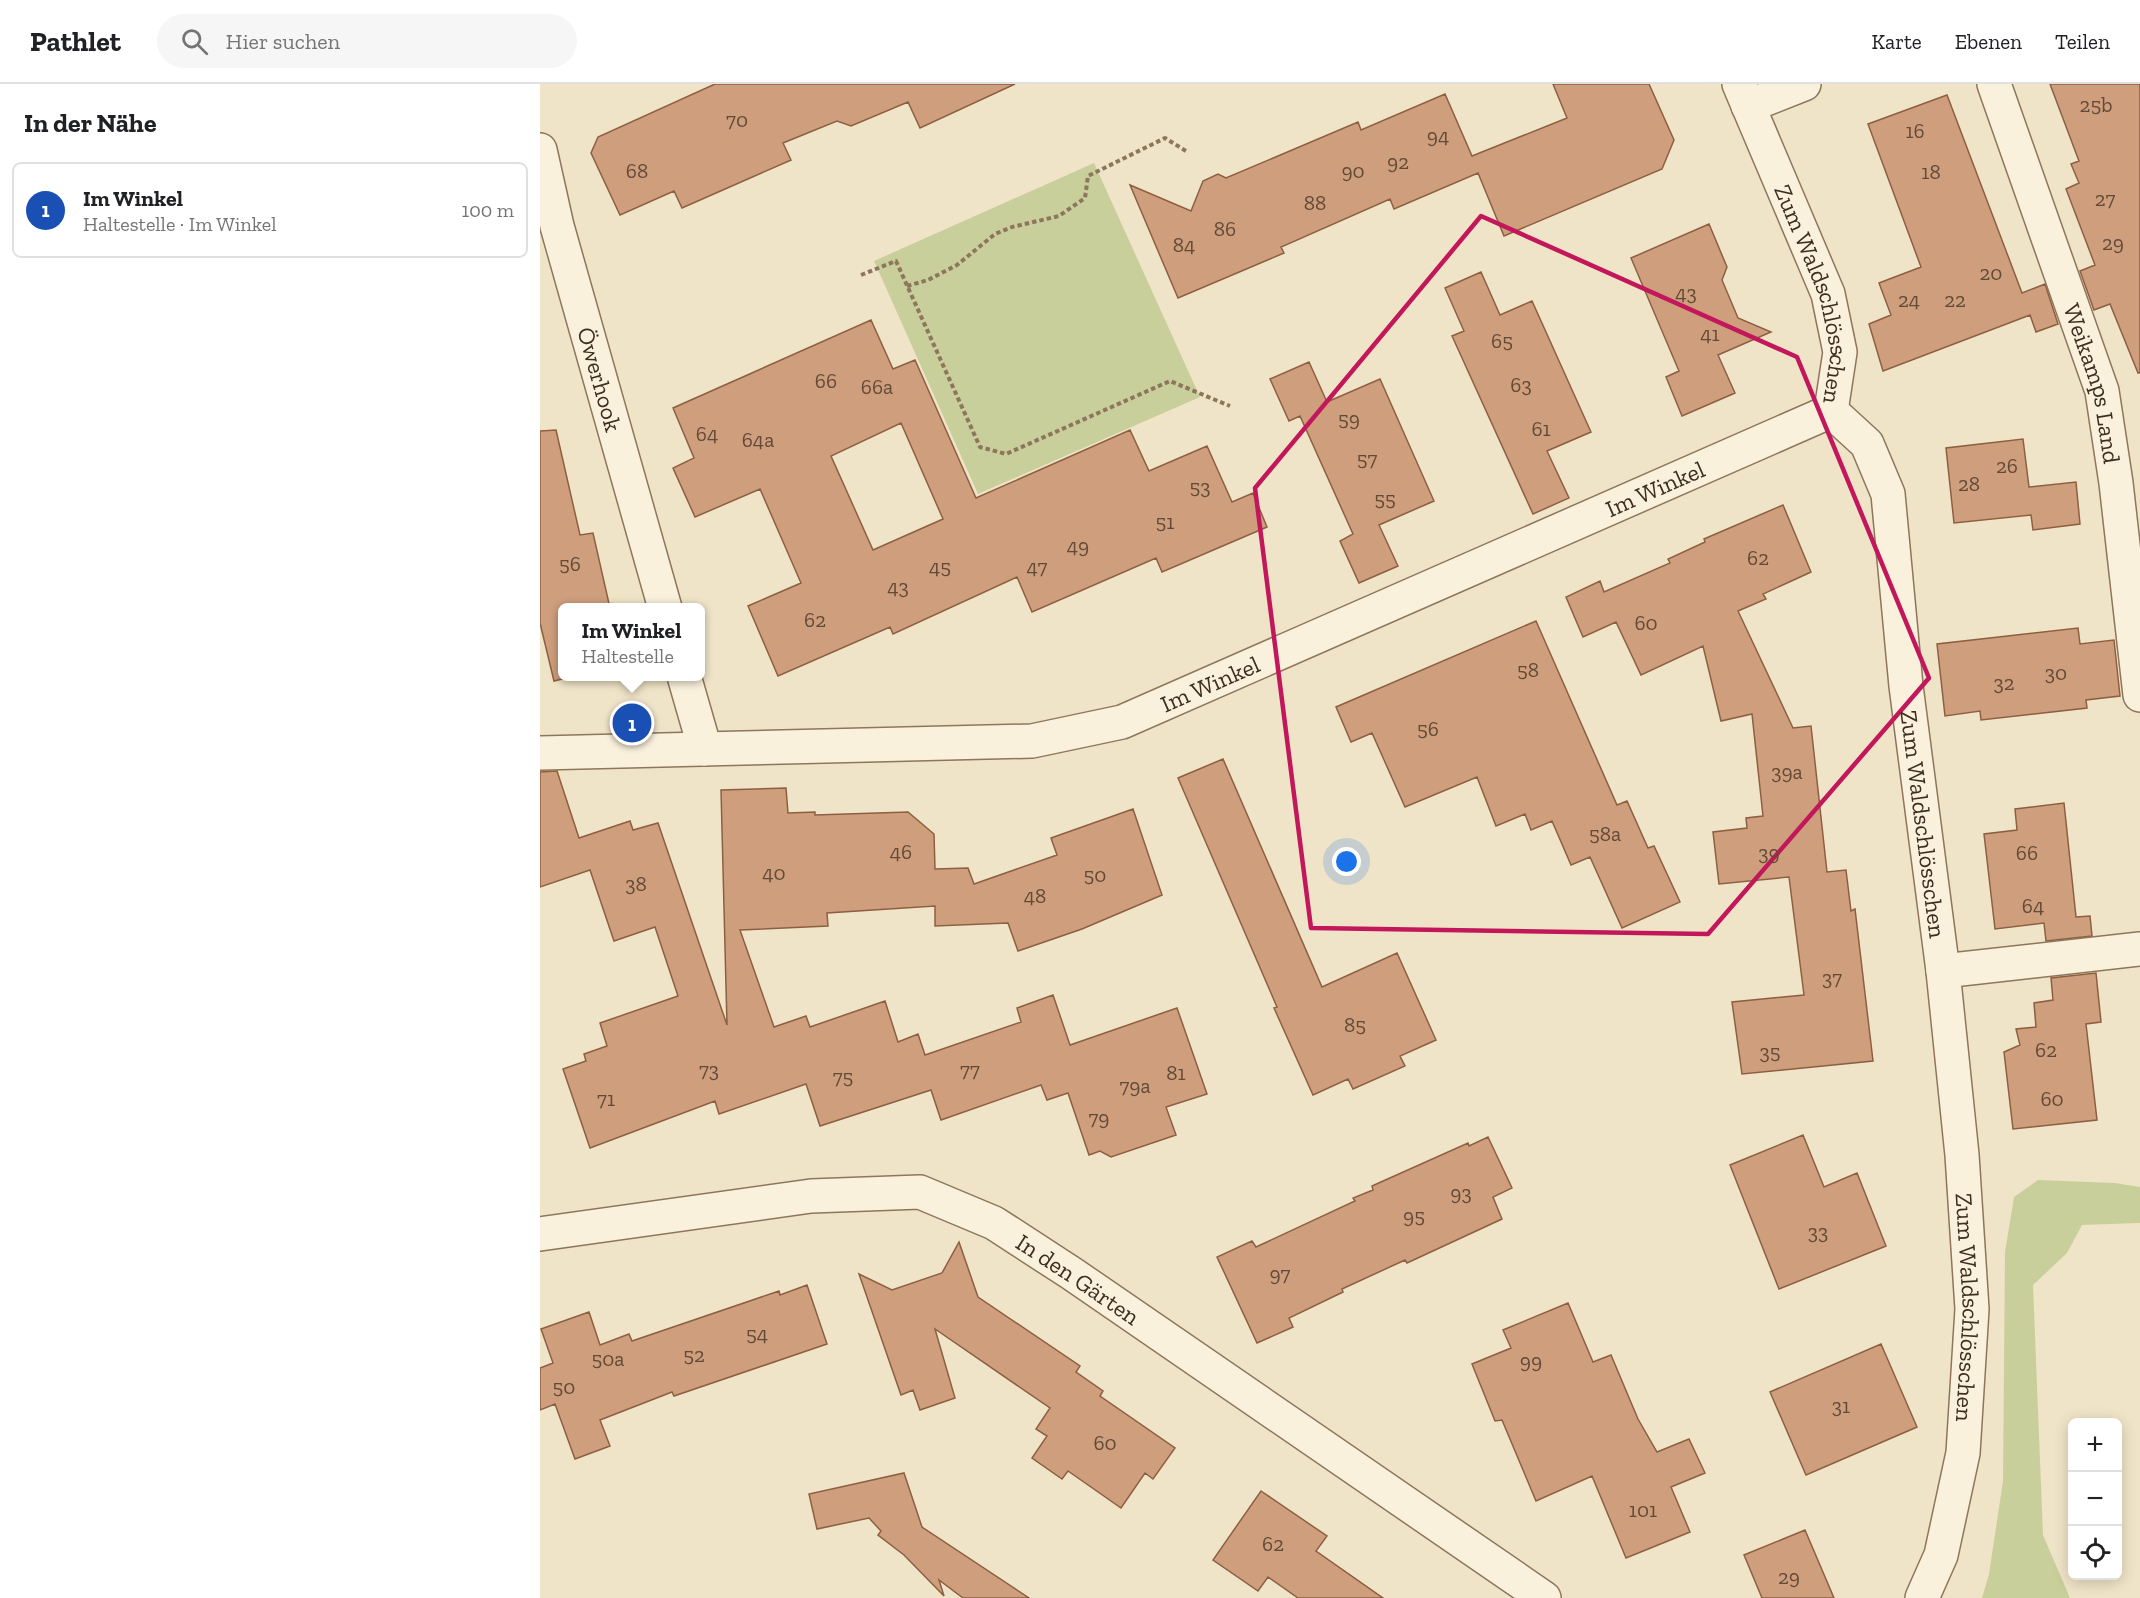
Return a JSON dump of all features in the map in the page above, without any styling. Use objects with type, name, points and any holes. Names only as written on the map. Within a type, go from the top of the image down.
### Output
[{"type":"street","points":[[1744,95],[1804,84]]},
{"type":"street","name":"Weikamps Land","points":[[1994,84],[2102,391],[2116,483],[2140,695]]},
{"type":"street","name":"Zum Waldschlösschen","points":[[1744,95],[1828,294],[1840,352],[1831,411],[1867,444],[1888,494],[1906,686],[1943,971],[1962,1155],[1972,1309],[1963,1453],[1941,1555],[1922,1598]]},
{"type":"street","name":"Öwerhook","points":[[540,150],[557,226],[664,603]]},
{"type":"street","name":"Im Winkel","points":[[540,753],[1032,741],[1122,722],[1831,411]]},
{"type":"street","points":[[685,681],[705,749]]},
{"type":"street","points":[[1943,971],[2140,949]]},
{"type":"street","name":"In den Gärten","points":[[540,1234],[811,1196],[920,1192],[994,1223],[1071,1273],[1544,1598]]},
{"type":"path","points":[[907,286],[928,280],[957,265],[995,234],[1012,227],[1059,216],[1085,198],[1088,176],[1164,138],[1186,150]]},
{"type":"path","points":[[861,275],[896,261],[980,447],[1006,454],[1170,381],[1230,406]]},
{"type":"highlighted area","points":[[1481,216],[1797,357],[1929,678],[1708,934],[1311,928],[1255,488]]},
{"type":"green space","points":[[1094,163],[1200,397],[978,494],[874,261]]},
{"type":"green space","points":[[2038,1180],[2115,1183],[2140,1187],[2140,1223],[2082,1225],[2067,1253],[2033,1285],[2043,1535],[2070,1598],[1982,1598],[1989,1574],[2003,1481],[2005,1252],[2014,1197]]},
{"type":"building","points":[[715,84],[1015,84],[920,128],[908,102],[851,126],[837,121],[783,143],[791,160],[682,208],[674,191],[620,215],[591,153],[598,137]]},
{"type":"building","points":[[1553,84],[1649,84],[1674,140],[1662,169],[1504,236],[1478,173],[1394,209],[1390,199],[1281,247],[1284,253],[1178,298],[1130,185],[1191,211],[1203,181],[1218,174],[1226,178],[1358,122],[1361,130],[1445,94],[1472,156],[1567,118]]},
{"type":"building","points":[[2050,84],[2140,84],[2140,373],[2138,373],[2110,304],[2094,310],[2080,271],[2095,265],[2066,189],[2079,183],[2071,164],[2079,161]]},
{"type":"building","points":[[1947,95],[2022,293],[2045,284],[2058,324],[2036,332],[2030,315],[1883,371],[1869,324],[1891,315],[1879,283],[1921,267],[1868,124]]},
{"type":"building","points":[[1709,224],[1727,267],[1722,280],[1738,318],[1771,332],[1718,355],[1735,393],[1682,416],[1666,377],[1679,371],[1631,258]]},
{"type":"building","points":[[1481,272],[1500,315],[1532,301],[1591,432],[1547,451],[1569,498],[1533,514],[1452,336],[1464,331],[1445,288]]},
{"type":"building","points":[[871,320],[893,369],[915,360],[976,498],[1130,430],[1149,471],[1207,446],[1232,502],[1253,493],[1267,527],[1162,572],[1156,558],[1032,612],[1017,577],[893,634],[890,627],[778,676],[748,606],[801,583],[760,489],[695,517],[673,468],[694,458],[673,408]],"holes":[[[901,423],[943,519],[873,550],[831,456]]]},
{"type":"building","points":[[1309,362],[1327,402],[1380,379],[1434,501],[1379,525],[1398,566],[1359,583],[1340,541],[1353,534],[1300,416],[1289,421],[1270,379]]},
{"type":"building","points":[[556,430],[580,535],[593,533],[609,603],[558,603],[558,680],[554,681],[540,623],[540,431]]},
{"type":"building","points":[[2023,439],[2029,487],[2076,482],[2080,524],[2033,530],[2031,515],[1954,523],[1946,448]]},
{"type":"building","points":[[1783,505],[1811,572],[1763,594],[1766,599],[1738,611],[1793,728],[1811,726],[1827,872],[1846,870],[1851,911],[1855,909],[1873,1061],[1742,1074],[1732,1002],[1804,995],[1789,877],[1719,884],[1713,832],[1747,828],[1746,818],[1763,816],[1752,714],[1721,721],[1703,646],[1641,675],[1616,622],[1583,637],[1566,597],[1600,581],[1604,592],[1670,563],[1668,559],[1705,542],[1704,539]]},
{"type":"building","points":[[1536,621],[1617,805],[1627,801],[1648,848],[1654,846],[1680,902],[1622,928],[1590,857],[1571,865],[1552,821],[1531,830],[1525,814],[1496,826],[1477,777],[1405,807],[1372,733],[1351,742],[1336,707]]},
{"type":"building","points":[[2078,628],[2080,644],[2114,640],[2120,696],[2086,700],[2087,708],[1981,720],[1980,711],[1945,716],[1937,644]]},
{"type":"building","points":[[1223,759],[1322,987],[1397,953],[1436,1040],[1400,1056],[1405,1066],[1353,1089],[1348,1079],[1313,1095],[1178,778]]},
{"type":"building","points":[[557,771],[579,838],[630,821],[633,830],[658,823],[727,1025],[721,790],[786,788],[788,813],[815,812],[815,815],[908,812],[934,834],[935,869],[968,868],[974,884],[1057,855],[1051,838],[1133,809],[1162,895],[1082,929],[1018,951],[1008,923],[935,926],[935,906],[827,913],[828,926],[740,930],[774,1027],[806,1016],[810,1027],[885,1001],[898,1042],[918,1034],[925,1055],[1021,1022],[1017,1008],[1053,995],[1070,1045],[1177,1008],[1207,1094],[1166,1107],[1176,1135],[1111,1157],[1100,1151],[1089,1155],[1068,1093],[1047,1100],[1041,1085],[941,1120],[931,1090],[820,1126],[806,1084],[719,1114],[715,1101],[590,1148],[563,1069],[586,1061],[584,1054],[607,1046],[600,1023],[678,996],[655,927],[614,941],[590,870],[540,887],[540,772]]},
{"type":"building","points":[[2064,803],[2076,917],[2090,916],[2092,936],[2046,941],[2044,923],[1995,929],[1984,834],[2017,830],[2015,809]]},
{"type":"building","points":[[2096,973],[2101,1022],[2086,1024],[2097,1120],[2013,1129],[2004,1052],[2020,1045],[2016,1029],[2036,1027],[2034,1003],[2053,1000],[2051,978]]},
{"type":"building","points":[[1803,1135],[1824,1187],[1857,1173],[1886,1246],[1779,1289],[1730,1165]]},
{"type":"building","points":[[1488,1137],[1512,1188],[1493,1197],[1502,1219],[1407,1263],[1405,1260],[1342,1289],[1343,1292],[1289,1318],[1293,1327],[1257,1343],[1217,1257],[1252,1241],[1256,1247],[1355,1201],[1353,1198],[1373,1190],[1372,1186],[1468,1143],[1469,1146]]},
{"type":"building","points":[[959,1242],[978,1297],[1080,1366],[1076,1372],[1103,1391],[1100,1396],[1175,1448],[1153,1479],[1145,1473],[1121,1508],[1068,1471],[1062,1479],[1032,1458],[1047,1436],[1036,1429],[1050,1408],[935,1329],[955,1398],[920,1410],[913,1390],[901,1395],[859,1274],[892,1290],[942,1273]]},
{"type":"building","points":[[807,1285],[827,1344],[674,1396],[672,1392],[600,1420],[610,1446],[575,1459],[555,1404],[540,1410],[540,1368],[553,1363],[541,1329],[589,1312],[600,1345],[629,1334],[632,1341],[779,1291],[780,1295]]},
{"type":"building","points":[[1568,1303],[1593,1362],[1611,1355],[1638,1419],[1657,1452],[1689,1439],[1705,1473],[1671,1487],[1690,1532],[1626,1558],[1592,1476],[1536,1501],[1502,1420],[1495,1421],[1472,1364],[1511,1348],[1503,1330]]},
{"type":"building","points":[[1881,1344],[1917,1427],[1806,1475],[1770,1392]]},
{"type":"building","points":[[904,1473],[922,1527],[1029,1598],[963,1598],[939,1580],[944,1596],[904,1555],[878,1535],[881,1531],[869,1518],[817,1529],[809,1494]]},
{"type":"building","points":[[1261,1491],[1327,1536],[1316,1551],[1383,1598],[1298,1598],[1268,1577],[1258,1591],[1213,1560]]},
{"type":"building","points":[[1805,1530],[1834,1598],[1762,1598],[1744,1555]]},
{"type":"place","name":"Im Winkel","points":[[632,723]]}]
